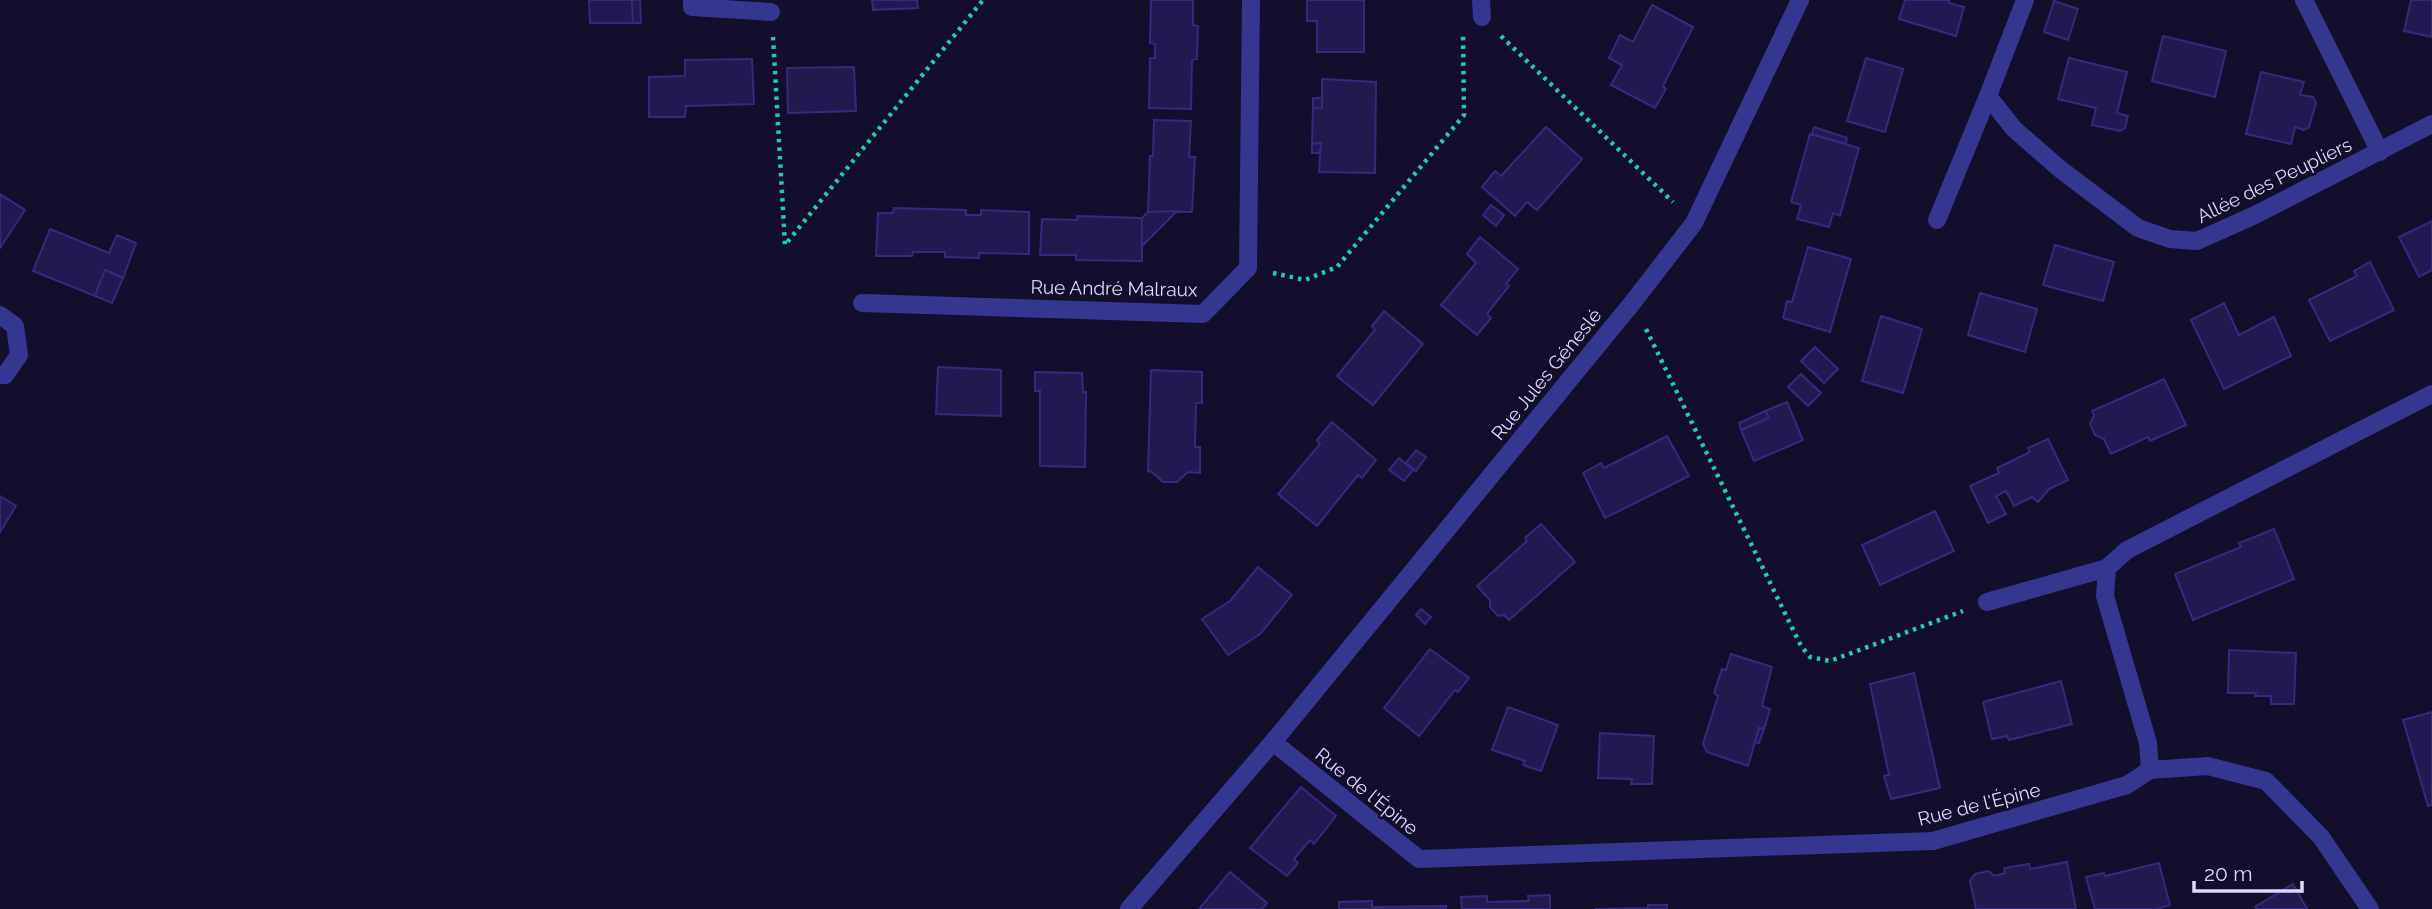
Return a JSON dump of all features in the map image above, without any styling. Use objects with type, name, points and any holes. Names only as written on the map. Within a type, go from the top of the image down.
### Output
[{"type":"street","points":[[692,0],[692,7],[771,12]]},
{"type":"street","points":[[1248,268],[1251,0]]},
{"type":"street","name":"Rue Jules Géneslé","points":[[1129,909],[1273,742],[1633,302],[1694,223],[1800,0]]},
{"type":"street","points":[[1937,220],[2025,0]]},
{"type":"street","points":[[2304,0],[2380,152]]},
{"type":"street","name":"Allée des Peupliers","points":[[1988,96],[2014,129],[2060,169],[2138,228],[2170,239],[2197,241],[2255,215],[2432,124]]},
{"type":"street","name":"Rue André Malraux","points":[[862,303],[1203,314],[1248,268]]},
{"type":"street","points":[[0,315],[15,326],[19,355],[5,374],[0,375]]},
{"type":"street","points":[[1987,602],[2107,568],[2127,550],[2432,394]]},
{"type":"street","points":[[2107,568],[2105,596],[2148,743],[2150,770],[2207,766],[2266,781],[2320,837],[2370,909]]},
{"type":"street","name":"Rue de l'Épine","points":[[1273,742],[1419,859],[1933,841],[2127,785],[2150,770]]},
{"type":"path","points":[[771,12],[785,245],[983,0]]},
{"type":"path","points":[[1481,9],[1694,223]]},
{"type":"path","points":[[1248,268],[1305,280],[1337,267],[1464,116],[1463,26]]},
{"type":"path","points":[[1633,302],[1801,646],[1810,657],[1830,661],[1987,602]]},
{"type":"building","points":[[589,0],[632,0],[633,23],[590,23]]},
{"type":"building","points":[[632,0],[640,0],[641,23],[633,23]]},
{"type":"building","points":[[872,0],[917,0],[918,8],[873,10]]},
{"type":"building","points":[[1151,0],[1193,0],[1193,25],[1198,26],[1197,59],[1192,60],[1191,109],[1149,108],[1150,58],[1155,58],[1155,44],[1150,43]]},
{"type":"building","points":[[1307,0],[1364,0],[1364,52],[1317,52],[1317,21],[1307,21]]},
{"type":"building","points":[[1905,0],[1949,0],[1949,3],[1964,7],[1956,36],[1899,19]]},
{"type":"building","points":[[2411,0],[2432,0],[2432,37],[2404,31]]},
{"type":"building","points":[[2054,1],[2078,9],[2068,40],[2044,32]]},
{"type":"building","points":[[1652,5],[1693,27],[1663,86],[1666,89],[1655,108],[1611,85],[1622,65],[1609,58],[1620,35],[1633,42]]},
{"type":"building","points":[[2163,36],[2226,51],[2215,97],[2152,81]]},
{"type":"building","points":[[1866,58],[1903,69],[1885,132],[1847,121]]},
{"type":"building","points":[[2069,58],[2127,72],[2117,113],[2128,116],[2125,128],[2120,131],[2092,125],[2096,108],[2058,99]]},
{"type":"building","points":[[752,59],[754,104],[686,106],[685,117],[649,117],[649,77],[685,76],[685,60]]},
{"type":"building","points":[[854,67],[856,111],[788,113],[787,68]]},
{"type":"building","points":[[2261,72],[2304,82],[2300,95],[2313,97],[2316,103],[2309,127],[2304,130],[2295,127],[2291,144],[2246,134]]},
{"type":"building","points":[[1322,79],[1376,82],[1375,173],[1319,172],[1321,143],[1312,144],[1313,108],[1322,108]]},
{"type":"building","points":[[1313,98],[1322,98],[1322,108],[1313,108]]},
{"type":"building","points":[[1154,120],[1191,121],[1189,157],[1195,157],[1192,212],[1148,212]]},
{"type":"building","points":[[1546,127],[1582,159],[1537,210],[1527,202],[1515,216],[1482,187],[1495,171],[1501,176]]},
{"type":"building","points":[[1814,127],[1847,138],[1846,144],[1812,134]]},
{"type":"building","points":[[1810,134],[1859,148],[1840,216],[1833,213],[1829,227],[1797,219],[1801,205],[1791,202]]},
{"type":"building","points":[[1321,143],[1320,153],[1312,153],[1312,144]]},
{"type":"building","points":[[0,194],[25,210],[0,248]]},
{"type":"building","points":[[1491,205],[1504,215],[1496,226],[1483,215]]},
{"type":"building","points":[[894,208],[966,210],[966,215],[981,215],[981,210],[1029,212],[1029,254],[979,253],[979,258],[945,257],[945,252],[913,252],[912,256],[876,256],[878,213],[893,213]]},
{"type":"building","points":[[1177,211],[1141,247],[1142,218],[1148,212]]},
{"type":"building","points":[[1077,216],[1142,218],[1142,261],[1076,260],[1076,255],[1040,255],[1042,219],[1077,220]]},
{"type":"building","points":[[2432,221],[2432,270],[2419,277],[2399,237]]},
{"type":"building","points":[[50,229],[109,253],[117,235],[136,243],[123,278],[105,270],[95,296],[33,271]]},
{"type":"building","points":[[1480,237],[1518,269],[1506,284],[1509,286],[1487,314],[1491,318],[1477,335],[1441,305],[1476,263],[1467,254]]},
{"type":"building","points":[[2055,245],[2114,262],[2103,301],[2043,285]]},
{"type":"building","points":[[1808,247],[1851,259],[1830,332],[1783,318],[1787,301],[1792,302]]},
{"type":"building","points":[[2370,262],[2394,310],[2330,341],[2309,300],[2357,276],[2354,271]]},
{"type":"building","points":[[105,270],[123,278],[112,303],[95,296]]},
{"type":"building","points":[[1980,293],[2037,309],[2025,352],[1968,335]]},
{"type":"building","points":[[2224,303],[2239,335],[2274,317],[2291,356],[2224,389],[2191,320]]},
{"type":"building","points":[[1384,311],[1423,344],[1373,405],[1337,376],[1375,330],[1372,326]]},
{"type":"building","points":[[1881,316],[1922,329],[1903,393],[1862,381]]},
{"type":"building","points":[[1815,347],[1838,369],[1824,383],[1801,361]]},
{"type":"building","points":[[938,367],[1001,370],[1001,416],[936,414]]},
{"type":"building","points":[[1151,370],[1202,372],[1202,403],[1196,403],[1195,447],[1200,447],[1200,473],[1188,472],[1177,482],[1163,482],[1148,471]]},
{"type":"building","points":[[1035,372],[1082,373],[1083,392],[1086,392],[1085,467],[1040,466],[1040,391],[1035,391]]},
{"type":"building","points":[[1801,374],[1821,393],[1808,406],[1788,387]]},
{"type":"building","points":[[2164,379],[2186,425],[2150,441],[2148,437],[2111,454],[2104,439],[2095,435],[2090,424],[2094,415],[2092,411]]},
{"type":"building","points":[[1787,402],[1803,440],[1754,461],[1741,430],[1769,418],[1765,411]]},
{"type":"building","points":[[1765,411],[1769,418],[1741,430],[1739,423]]},
{"type":"building","points":[[1332,422],[1376,460],[1362,478],[1358,475],[1317,526],[1278,494],[1320,444],[1317,440]]},
{"type":"building","points":[[1667,436],[1689,476],[1605,518],[1583,473],[1601,463],[1604,468]]},
{"type":"building","points":[[2048,439],[2068,480],[2049,489],[2038,502],[2032,497],[2014,506],[2006,491],[1996,496],[2006,514],[1988,523],[1970,486],[1999,473],[1997,468],[2030,452],[2028,448]]},
{"type":"building","points":[[1416,450],[1426,457],[1416,471],[1406,463]]},
{"type":"building","points":[[1399,458],[1413,470],[1404,481],[1389,470]]},
{"type":"building","points":[[0,496],[16,506],[0,532]]},
{"type":"building","points":[[1935,511],[1954,551],[1880,585],[1862,545]]},
{"type":"building","points":[[1541,524],[1575,562],[1509,620],[1504,615],[1498,616],[1490,607],[1490,600],[1477,586],[1527,541],[1525,538]]},
{"type":"building","points":[[2274,529],[2294,579],[2193,620],[2175,574],[2241,547],[2239,543]]},
{"type":"building","points":[[1258,567],[1292,595],[1260,634],[1228,655],[1202,619],[1230,601]]},
{"type":"building","points":[[1421,609],[1431,617],[1425,624],[1416,615]]},
{"type":"building","points":[[1430,649],[1469,678],[1458,692],[1455,690],[1419,736],[1384,708]]},
{"type":"building","points":[[2229,650],[2296,653],[2294,704],[2271,704],[2271,696],[2255,696],[2256,693],[2228,693]]},
{"type":"building","points":[[1731,654],[1772,667],[1762,706],[1770,709],[1764,729],[1759,728],[1748,766],[1707,752],[1703,744],[1718,696],[1714,693],[1722,669],[1726,670]]},
{"type":"building","points":[[1914,673],[1940,788],[1891,799],[1884,776],[1889,775],[1870,684]]},
{"type":"building","points":[[2061,681],[2072,724],[2009,740],[2007,736],[1992,739],[1983,702]]},
{"type":"building","points":[[1508,707],[1558,725],[1541,771],[1523,765],[1525,761],[1492,750]]},
{"type":"building","points":[[2432,712],[2432,805],[2428,806],[2403,720]]},
{"type":"building","points":[[1759,728],[1764,729],[1759,743],[1755,742]]},
{"type":"building","points":[[1600,733],[1654,736],[1652,784],[1631,784],[1632,779],[1598,778]]},
{"type":"building","points":[[1301,787],[1336,816],[1314,844],[1310,840],[1294,859],[1298,863],[1287,876],[1250,848]]},
{"type":"building","points":[[2067,862],[2076,909],[1976,909],[1970,881],[1975,874],[1989,871],[1994,876],[2005,873],[2004,868],[2029,864],[2030,869]]},
{"type":"building","points":[[2159,863],[2170,905],[2156,909],[2095,909],[2086,877],[2104,873],[2105,876]]},
{"type":"building","points":[[1230,872],[1267,903],[1262,909],[1199,909]]},
{"type":"building","points":[[2293,884],[2307,909],[2255,907]]},
{"type":"building","points":[[1550,895],[1550,909],[1462,909],[1461,897],[1487,896],[1487,902],[1529,901],[1528,896]]},
{"type":"building","points":[[1372,901],[1372,907],[1446,906],[1446,909],[1339,909],[1339,902]]},
{"type":"building","points":[[1648,905],[1667,905],[1667,909],[1595,909],[1648,908]]}]
